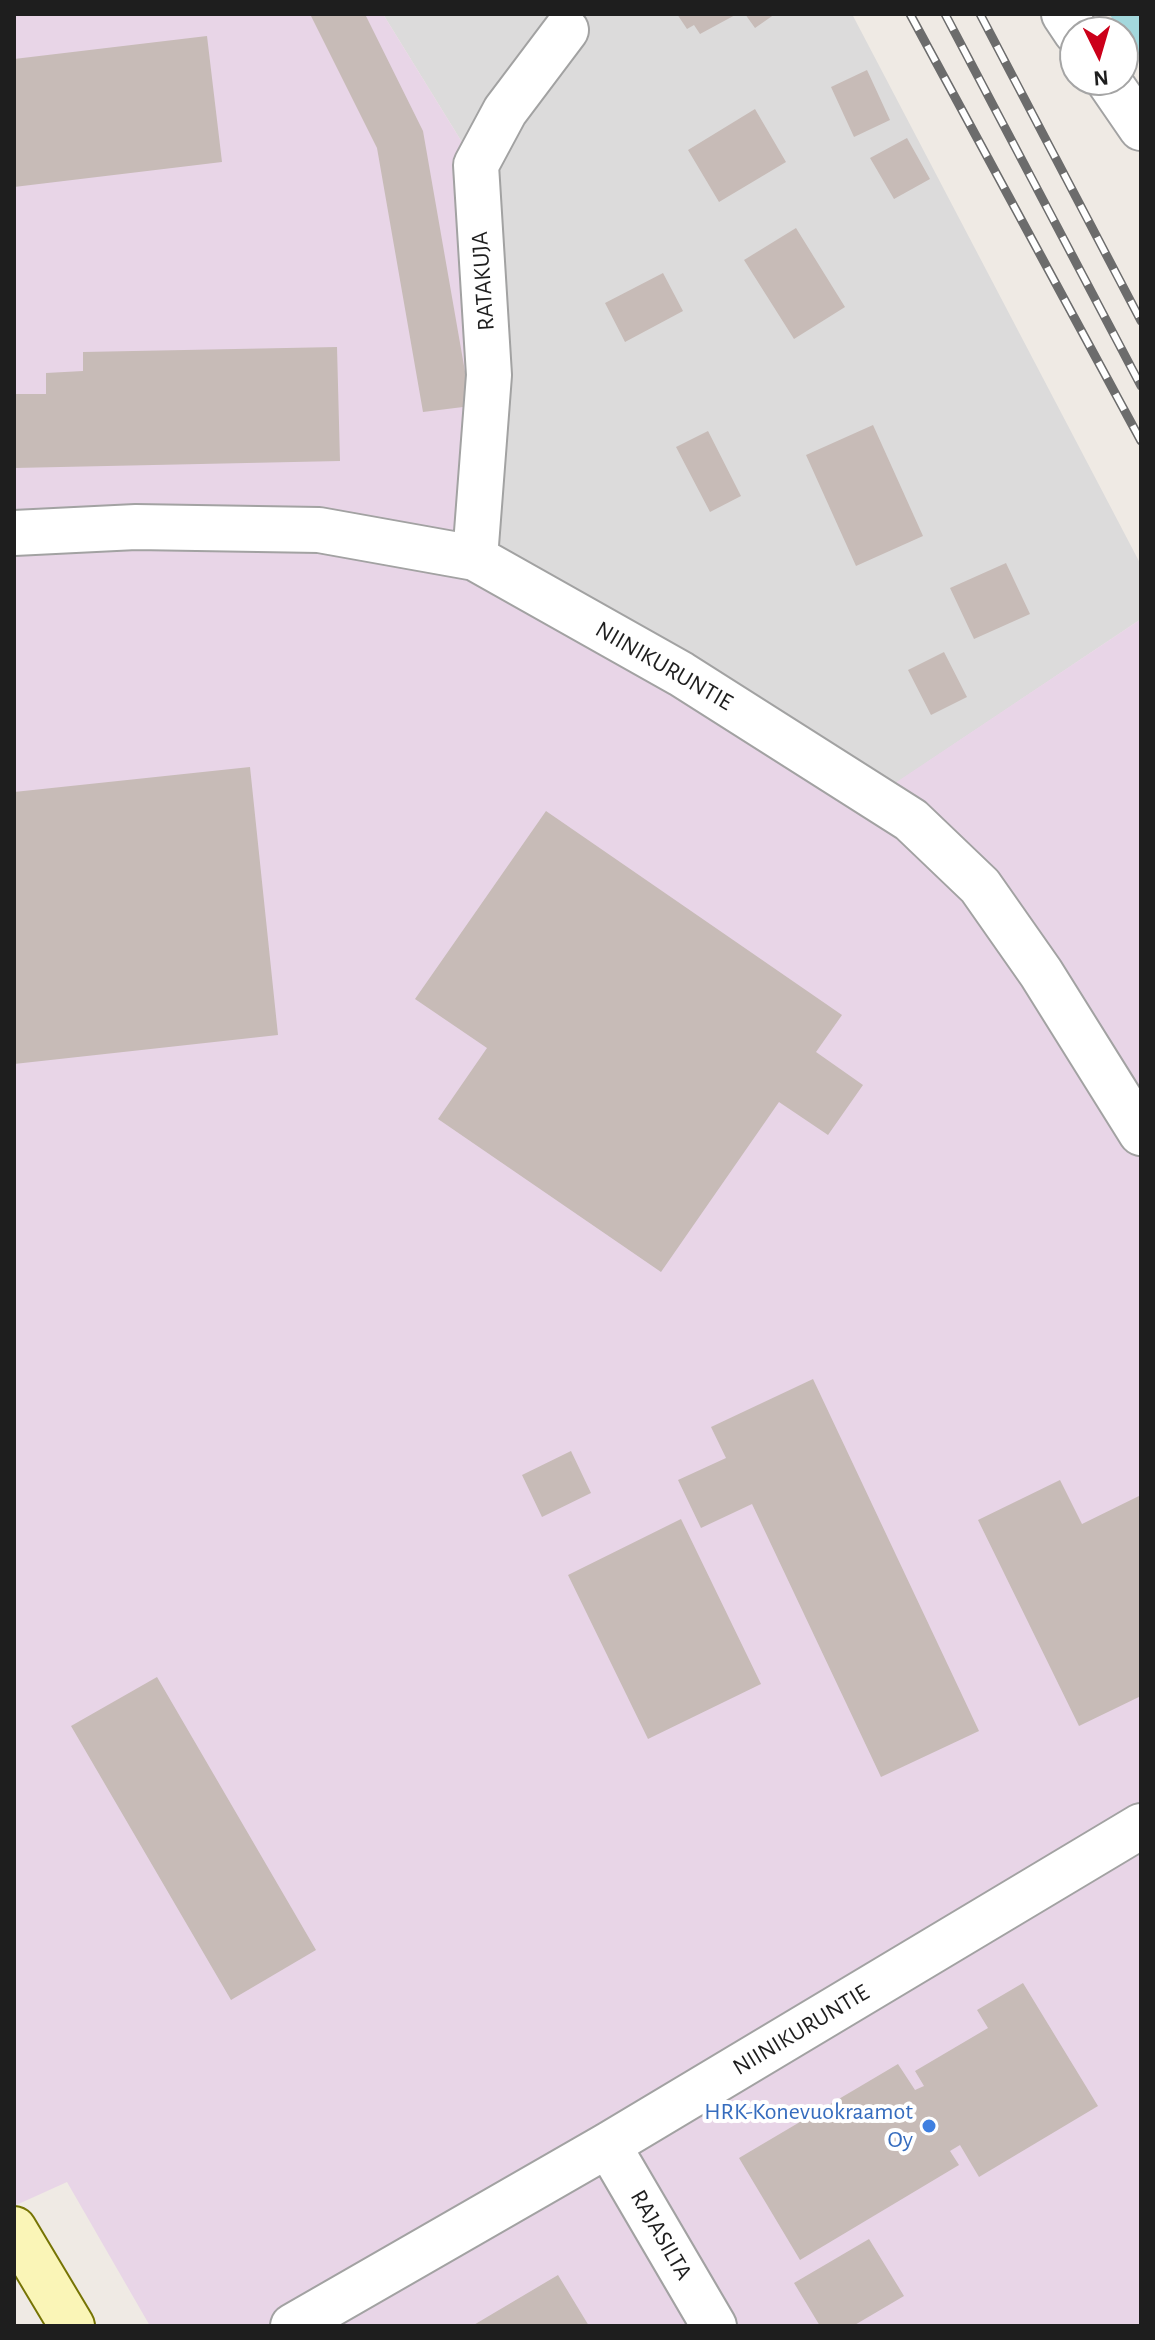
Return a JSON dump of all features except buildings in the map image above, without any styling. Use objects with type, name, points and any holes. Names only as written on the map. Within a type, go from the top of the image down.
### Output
[{"type":"main road","points":[[14,2229],[72,2326]]},
{"type":"street","name":"RATAKUJA","points":[[475,558],[489,375],[476,165],[505,111],[566,30]]},
{"type":"street","points":[[1119,96],[1141,128]]},
{"type":"street","name":"NIINIKURUNTIE","points":[[14,533],[136,527],[319,530],[475,558],[681,674],[911,820],[980,886],[1041,973],[1141,1133]]},
{"type":"street","name":"NIINIKURUNTIE","points":[[293,2326],[608,2145],[1141,1826]]},
{"type":"street","name":"RAJASILTA","points":[[608,2145],[714,2326]]},
{"type":"shaded area","points":[[14,14],[383,14],[476,165],[475,558],[877,795],[1141,619],[1141,2326],[150,2326],[67,2182],[14,2206]]},
{"type":"shaded area","points":[[383,14],[852,14],[1141,565],[1141,619],[877,796],[475,558],[476,165]]},
{"type":"water","points":[[1109,14],[1141,14],[1141,58],[1139,16]]},
{"type":"railway","points":[[910,14],[1141,441]]},
{"type":"railway","points":[[945,14],[1141,386]]},
{"type":"railway","points":[[980,14],[1141,321]]},
{"type":"place","name":"HRK-Konevuokraamot Oy","points":[[929,2126]]}]
